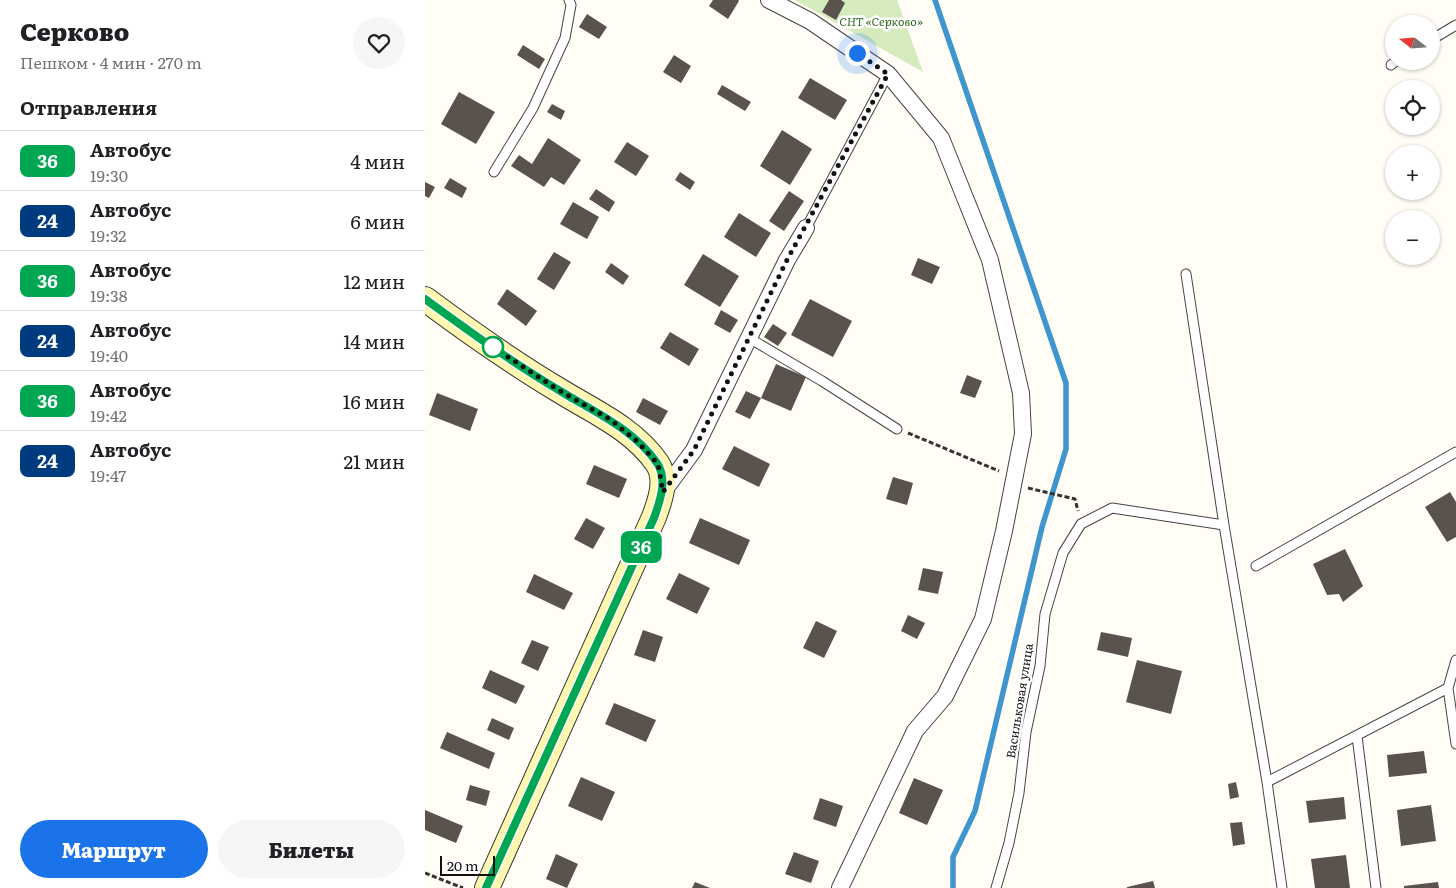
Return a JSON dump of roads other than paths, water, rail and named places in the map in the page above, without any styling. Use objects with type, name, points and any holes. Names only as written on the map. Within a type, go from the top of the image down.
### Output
[{"type":"main road","points":[[425,299],[557,389],[611,420],[638,442],[658,464],[663,492],[654,518],[487,888]]},
{"type":"street","points":[[769,0],[810,21],[888,74],[941,138],[989,260],[1021,393],[1023,434],[983,619],[945,696],[915,731],[840,888]]},
{"type":"street","points":[[663,492],[694,450],[806,228]]},
{"type":"lane","points":[[494,172],[533,108],[565,38],[571,5],[569,0]]},
{"type":"lane","points":[[1440,35],[1456,25]]},
{"type":"lane","points":[[806,228],[888,74]]},
{"type":"lane","points":[[1186,274],[1223,525],[1267,782],[1282,888]]},
{"type":"lane","points":[[749,338],[822,380],[897,429]]},
{"type":"lane","points":[[1256,566],[1456,452]]},
{"type":"lane","name":"Васильковая улица","points":[[996,888],[1009,844],[1019,793],[1026,732],[1040,666],[1045,614],[1063,553],[1081,524],[1112,508],[1223,525]]},
{"type":"lane","points":[[1456,660],[1448,688],[1456,744]]},
{"type":"lane","points":[[1267,782],[1448,688]]},
{"type":"lane","points":[[1357,736],[1376,888]]},
{"type":"waterway","points":[[935,0],[1066,383],[1066,449],[1042,527],[975,811],[953,857],[953,888]]},
{"type":"park label","name":"СНТ «Серково»","points":[[881,22]]}]
